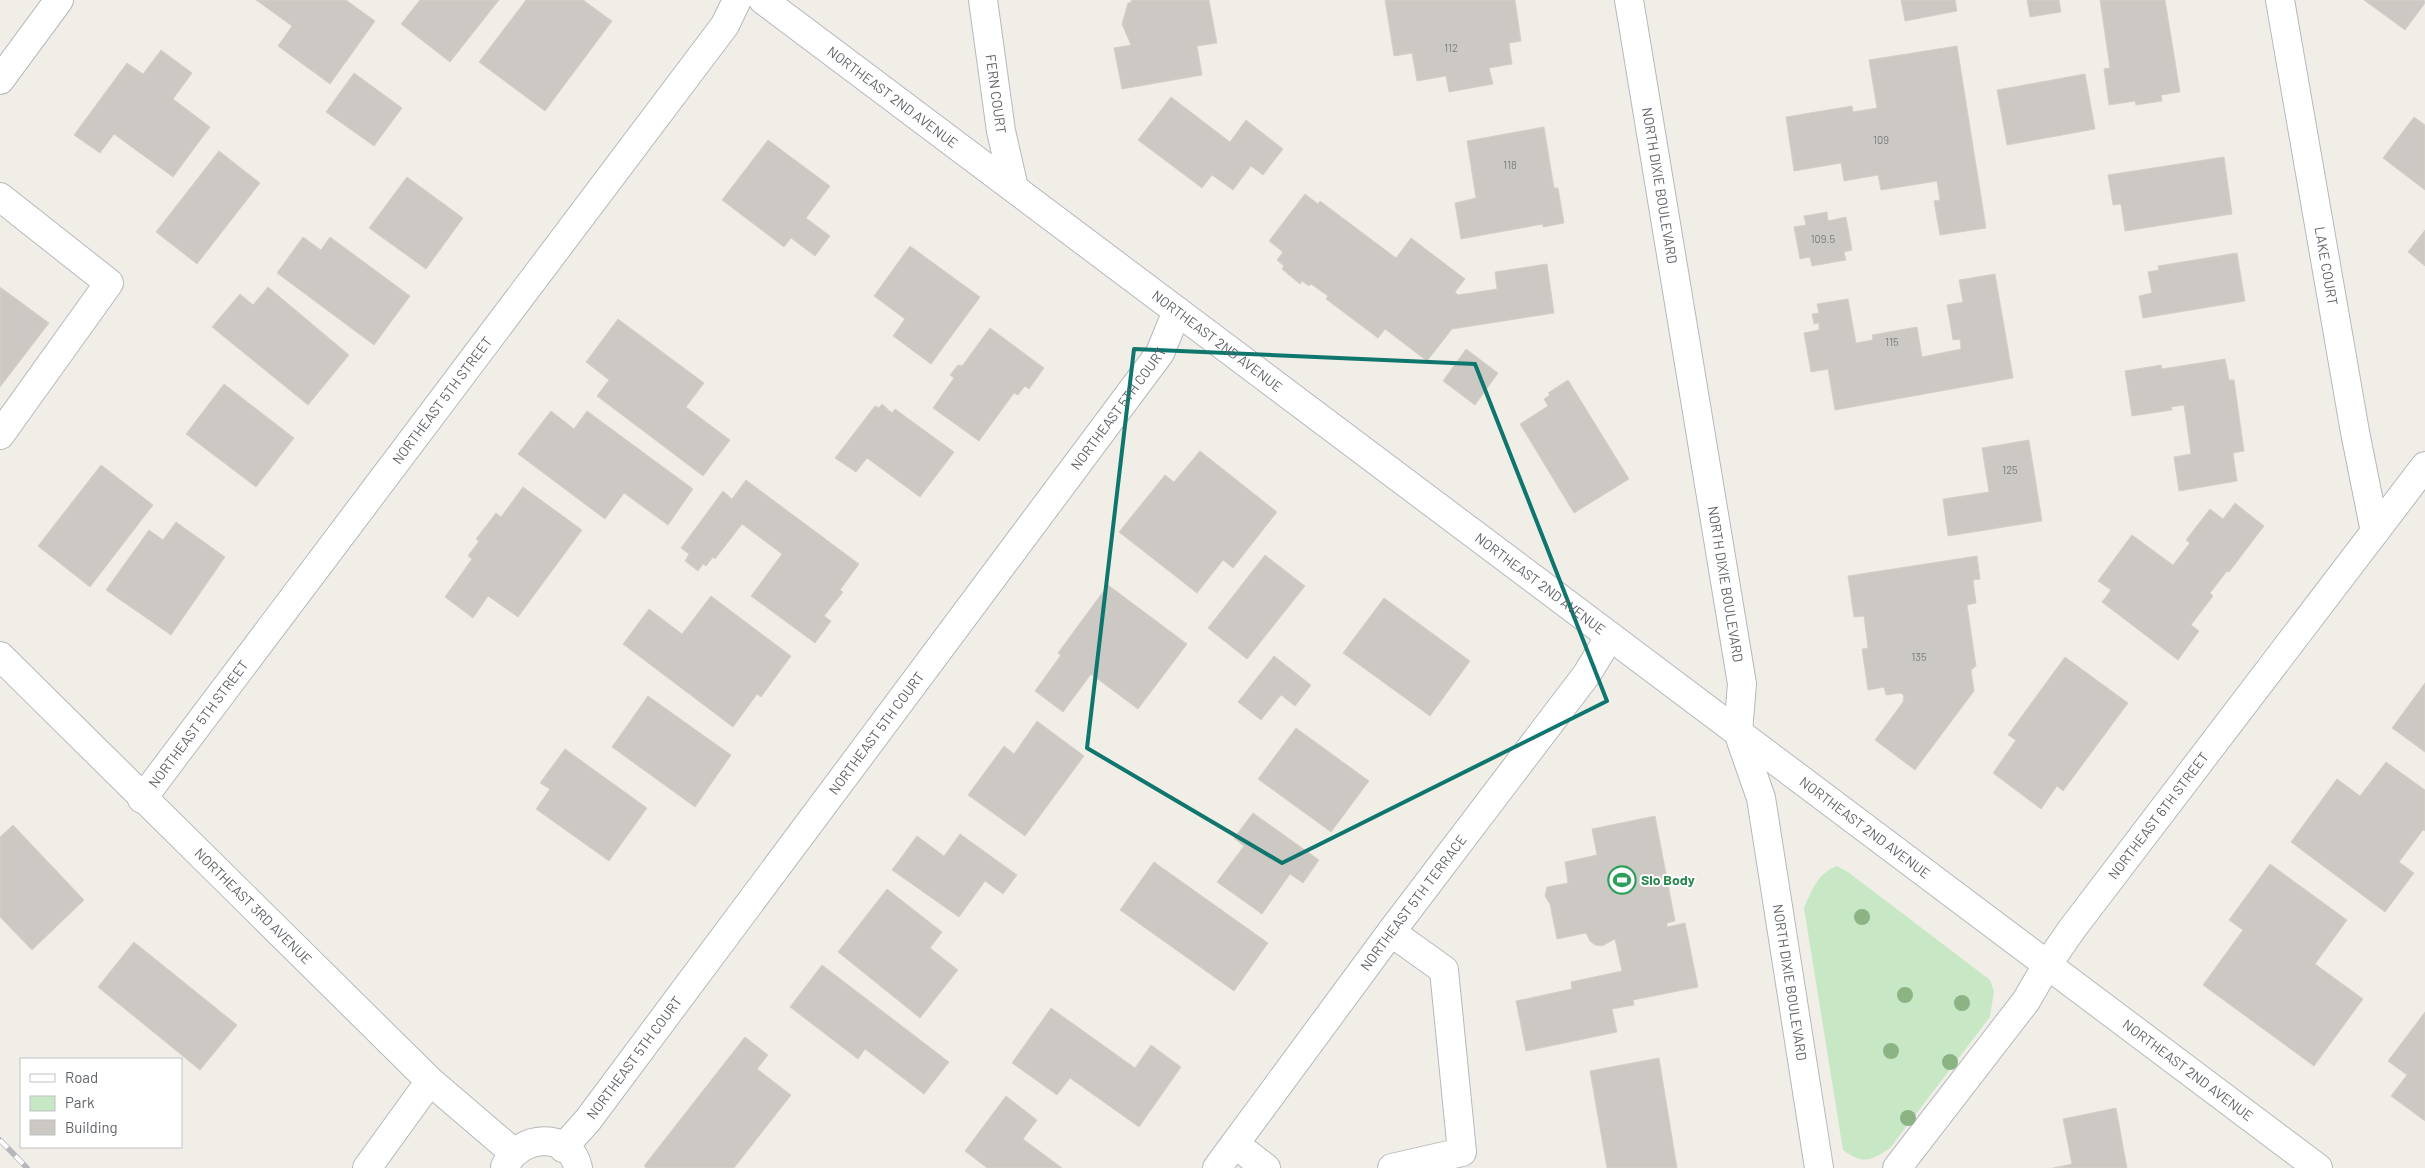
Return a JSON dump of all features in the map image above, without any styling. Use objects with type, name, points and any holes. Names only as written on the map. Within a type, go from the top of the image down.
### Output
[{"type":"street","points":[[0,80],[59,0]]},
{"type":"street","name":"NORTHEAST 5TH STREET","points":[[142,799],[725,25],[737,0]]},
{"type":"street","name":"NORTHEAST 2ND AVENUE","points":[[763,0],[2318,1168]]},
{"type":"street","name":"FERN COURT","points":[[983,0],[1002,131],[1014,188]]},
{"type":"street","name":"NORTH DIXIE BOULEVARD","points":[[1629,0],[1742,684],[1738,732],[1761,798],[1819,1168]]},
{"type":"street","name":"LAKE COURT","points":[[2280,0],[2355,432],[2375,532]]},
{"type":"street","points":[[0,197],[109,283],[0,435]]},
{"type":"street","name":"NORTHEAST 5TH COURT","points":[[571,1158],[588,1120],[1160,353],[1177,311]]},
{"type":"street","name":"NORTHEAST 6TH STREET","points":[[1897,1168],[2026,1001],[2072,928],[2425,466]]},
{"type":"street","name":"NORTHEAST 5TH TERRACE","points":[[1217,1168],[1391,932],[1586,674],[1610,636]]},
{"type":"street","name":"NORTHEAST 3RD AVENUE","points":[[0,656],[142,799],[509,1160],[526,1143],[541,1140],[556,1143],[571,1158]]},
{"type":"street","points":[[1391,932],[1444,970],[1462,1152],[1392,1168]]},
{"type":"street","points":[[366,1168],[430,1081]]},
{"type":"street","points":[[1235,1144],[1266,1168]]},
{"type":"highlighted area","points":[[1134,349],[1475,364],[1607,701],[1282,863],[1087,748]]},
{"type":"green space","points":[[1837,866],[1848,872],[1990,980],[1994,991],[1990,1017],[1890,1148],[1867,1160],[1856,1158],[1843,1150],[1804,908],[1820,878],[1830,869]]},
{"type":"building","points":[[256,0],[346,0],[375,21],[330,84],[278,46],[292,26]]},
{"type":"building","points":[[420,0],[499,0],[450,62],[401,24]]},
{"type":"building","points":[[526,0],[583,0],[612,21],[545,111],[479,62]]},
{"type":"building","points":[[1131,0],[1209,0],[1217,43],[1197,46],[1202,75],[1122,89],[1114,48],[1131,45],[1122,24],[1128,3],[1132,2]]},
{"type":"building","points":[[1385,0],[1515,0],[1521,41],[1509,43],[1512,64],[1489,68],[1493,84],[1449,92],[1446,76],[1417,81],[1412,53],[1394,56]]},
{"type":"building","points":[[1901,0],[1955,0],[1957,11],[1905,21]]},
{"type":"building","points":[[2027,0],[2059,0],[2061,12],[2030,17]]},
{"type":"building","points":[[2100,0],[2165,0],[2180,92],[2161,95],[2162,101],[2136,105],[2135,101],[2109,105],[2104,69],[2110,68]]},
{"type":"building","points":[[2364,0],[2424,0],[2425,3],[2405,30]]},
{"type":"building","points":[[1957,46],[1986,228],[1940,235],[1934,201],[1940,200],[1937,181],[1881,190],[1878,175],[1844,181],[1841,163],[1794,171],[1786,117],[1852,106],[1853,112],[1877,108],[1869,60]]},
{"type":"building","points":[[161,50],[192,73],[173,99],[210,127],[173,177],[114,134],[100,153],[74,135],[127,63],[143,74]]},
{"type":"building","points":[[354,73],[402,108],[374,146],[326,112]]},
{"type":"building","points":[[2085,74],[2095,129],[2007,145],[1997,90]]},
{"type":"building","points":[[1171,97],[1230,142],[1246,120],[1283,149],[1263,175],[1251,166],[1233,190],[1212,175],[1202,188],[1138,140]]},
{"type":"building","points":[[2414,117],[2425,125],[2425,190],[2383,158]]},
{"type":"building","points":[[1544,127],[1554,188],[1558,188],[1564,223],[1543,227],[1543,224],[1461,239],[1455,203],[1476,198],[1467,141]]},
{"type":"building","points":[[768,140],[830,186],[806,218],[830,236],[815,256],[791,238],[784,247],[722,200]]},
{"type":"building","points":[[219,151],[260,183],[197,264],[156,232]]},
{"type":"building","points":[[2224,157],[2232,214],[2125,231],[2121,204],[2113,205],[2108,175]]},
{"type":"building","points":[[407,177],[463,218],[426,269],[369,228]]},
{"type":"building","points":[[1305,194],[1318,204],[1320,201],[1396,258],[1411,238],[1465,279],[1455,292],[1458,295],[1497,289],[1495,272],[1547,264],[1554,313],[1452,329],[1427,361],[1385,329],[1378,338],[1326,299],[1328,296],[1311,284],[1309,286],[1302,281],[1300,284],[1282,269],[1284,266],[1277,260],[1283,252],[1269,241]]},
{"type":"building","points":[[1827,212],[1828,221],[1846,217],[1852,250],[1844,252],[1846,260],[1812,266],[1810,257],[1800,259],[1794,227],[1806,225],[1804,216]]},
{"type":"building","points":[[2425,230],[2425,266],[2408,252]]},
{"type":"building","points":[[303,237],[321,250],[330,237],[410,296],[374,345],[277,273]]},
{"type":"building","points":[[910,246],[980,297],[931,364],[893,336],[905,319],[874,296]]},
{"type":"building","points":[[2237,253],[2245,301],[2143,318],[2139,296],[2152,293],[2148,272],[2159,270],[2158,266]]},
{"type":"building","points":[[1995,274],[2013,378],[1835,410],[1828,369],[1811,372],[1804,333],[1819,330],[1819,323],[1814,324],[1812,314],[1819,313],[1817,304],[1848,299],[1856,343],[1873,340],[1872,335],[1917,327],[1922,357],[1961,349],[1960,339],[1953,340],[1947,305],[1963,302],[1959,280]]},
{"type":"building","points":[[0,287],[49,323],[0,387]]},
{"type":"building","points":[[268,287],[349,355],[308,405],[212,327],[240,294],[253,305]]},
{"type":"building","points":[[618,319],[704,383],[686,407],[730,440],[703,476],[597,396],[609,380],[586,362]]},
{"type":"building","points":[[990,328],[1044,368],[1029,389],[1025,386],[1018,395],[1014,393],[979,441],[933,408],[954,378],[950,375],[958,365],[962,366]]},
{"type":"building","points":[[1466,349],[1498,373],[1475,405],[1443,381]]},
{"type":"building","points":[[2225,359],[2229,380],[2234,380],[2244,451],[2233,453],[2237,481],[2179,491],[2174,457],[2191,454],[2184,405],[2171,407],[2172,410],[2132,416],[2125,371],[2161,365],[2162,369]]},
{"type":"building","points":[[1568,380],[1629,479],[1574,513],[1520,424],[1548,406],[1544,399],[1550,395],[1548,393]]},
{"type":"building","points":[[224,384],[294,438],[256,487],[186,434]]},
{"type":"building","points":[[882,404],[892,413],[895,409],[954,452],[920,497],[867,458],[856,472],[835,458],[875,406],[879,408]]},
{"type":"building","points":[[551,411],[574,429],[587,411],[693,489],[668,525],[624,493],[605,519],[518,454]]},
{"type":"building","points":[[2029,440],[2042,521],[1948,536],[1943,499],[1989,492],[1982,448]]},
{"type":"building","points":[[1200,451],[1277,512],[1233,568],[1223,560],[1197,593],[1119,532],[1165,475],[1174,482]]},
{"type":"building","points":[[101,465],[153,505],[90,587],[38,546]]},
{"type":"building","points":[[746,480],[859,564],[840,590],[843,592],[824,616],[831,621],[815,643],[751,596],[782,554],[742,524],[715,559],[713,557],[706,566],[703,564],[698,571],[685,561],[689,554],[681,548],[723,491],[732,499]]},
{"type":"building","points":[[523,487],[582,530],[518,617],[488,596],[473,618],[445,597],[472,559],[468,556],[479,541],[476,539],[496,513],[501,517]]},
{"type":"building","points":[[2235,503],[2264,526],[2229,572],[2227,571],[2210,593],[2213,596],[2191,625],[2199,631],[2178,660],[2102,602],[2111,590],[2098,581],[2132,535],[2173,565],[2190,543],[2186,540],[2210,509],[2223,519]]},
{"type":"building","points":[[176,522],[225,557],[171,635],[106,590],[149,530],[163,540]]},
{"type":"building","points":[[1265,555],[1305,586],[1247,659],[1208,628]]},
{"type":"building","points":[[1977,556],[1980,579],[1973,580],[1976,603],[1967,605],[1976,666],[1971,670],[1974,691],[1915,770],[1875,740],[1903,702],[1904,696],[1901,693],[1886,695],[1884,687],[1868,690],[1862,649],[1868,648],[1864,616],[1854,617],[1848,576]]},
{"type":"building","points":[[1108,585],[1187,644],[1138,709],[1091,674],[1063,712],[1035,691],[1061,655],[1058,653]]},
{"type":"building","points":[[711,596],[791,656],[761,697],[757,694],[733,727],[623,644],[649,609],[682,634]]},
{"type":"building","points":[[1384,598],[1470,661],[1430,716],[1343,653]]},
{"type":"building","points":[[1274,656],[1311,685],[1295,706],[1281,695],[1261,720],[1238,702]]},
{"type":"building","points":[[2065,657],[2128,703],[2063,791],[2057,786],[2041,809],[1993,773],[2016,740],[2008,735]]},
{"type":"building","points":[[2425,683],[2425,752],[2392,728]]},
{"type":"building","points":[[648,696],[731,755],[695,807],[612,747]]},
{"type":"building","points":[[1037,721],[1084,756],[1025,836],[968,795],[1004,746],[1014,754]]},
{"type":"building","points":[[1296,728],[1369,781],[1331,832],[1258,779]]},
{"type":"building","points":[[565,749],[647,808],[609,861],[536,809],[550,789],[540,783]]},
{"type":"building","points":[[2386,762],[2425,790],[2425,831],[2423,830],[2399,862],[2414,873],[2385,912],[2291,842],[2337,779],[2360,796]]},
{"type":"building","points":[[1253,813],[1319,860],[1303,883],[1290,874],[1262,914],[1217,882],[1244,846],[1234,838]]},
{"type":"building","points":[[1655,816],[1675,921],[1667,923],[1667,927],[1685,923],[1698,987],[1633,1000],[1634,1005],[1612,1009],[1617,1032],[1526,1051],[1516,1001],[1572,989],[1571,982],[1622,971],[1615,939],[1602,946],[1595,945],[1590,941],[1586,933],[1557,939],[1550,904],[1545,896],[1547,887],[1568,883],[1565,862],[1597,855],[1592,829]]},
{"type":"building","points":[[13,825],[84,900],[32,950],[0,917],[0,837]]},
{"type":"building","points":[[960,834],[1017,875],[1003,894],[985,881],[959,917],[892,870],[917,836],[944,856]]},
{"type":"building","points":[[1154,862],[1268,943],[1234,991],[1120,910]]},
{"type":"building","points":[[2270,864],[2347,920],[2315,964],[2363,999],[2314,1066],[2203,985],[2243,930],[2229,920]]},
{"type":"building","points":[[887,889],[942,932],[930,948],[958,970],[920,1018],[838,952]]},
{"type":"building","points":[[134,942],[237,1025],[200,1070],[98,987]]},
{"type":"building","points":[[822,965],[949,1062],[924,1094],[865,1049],[858,1059],[790,1007]]},
{"type":"building","points":[[1051,1008],[1135,1068],[1151,1045],[1181,1067],[1139,1127],[1070,1078],[1057,1095],[1012,1063]]},
{"type":"building","points":[[2425,1012],[2425,1121],[2391,1096],[2407,1075],[2388,1061]]},
{"type":"building","points":[[745,1037],[768,1055],[757,1069],[791,1095],[734,1168],[647,1168],[644,1166]]},
{"type":"building","points":[[1659,1058],[1677,1168],[1607,1168],[1590,1071]]},
{"type":"building","points":[[1006,1096],[1037,1120],[1023,1139],[1062,1168],[987,1168],[965,1151]]},
{"type":"building","points":[[2116,1108],[2127,1168],[2053,1168],[2072,1164],[2063,1119]]},
{"type":"railway","points":[[0,1140],[27,1168]]},
{"type":"place","name":"Slo Body","points":[[1622,880]]}]
